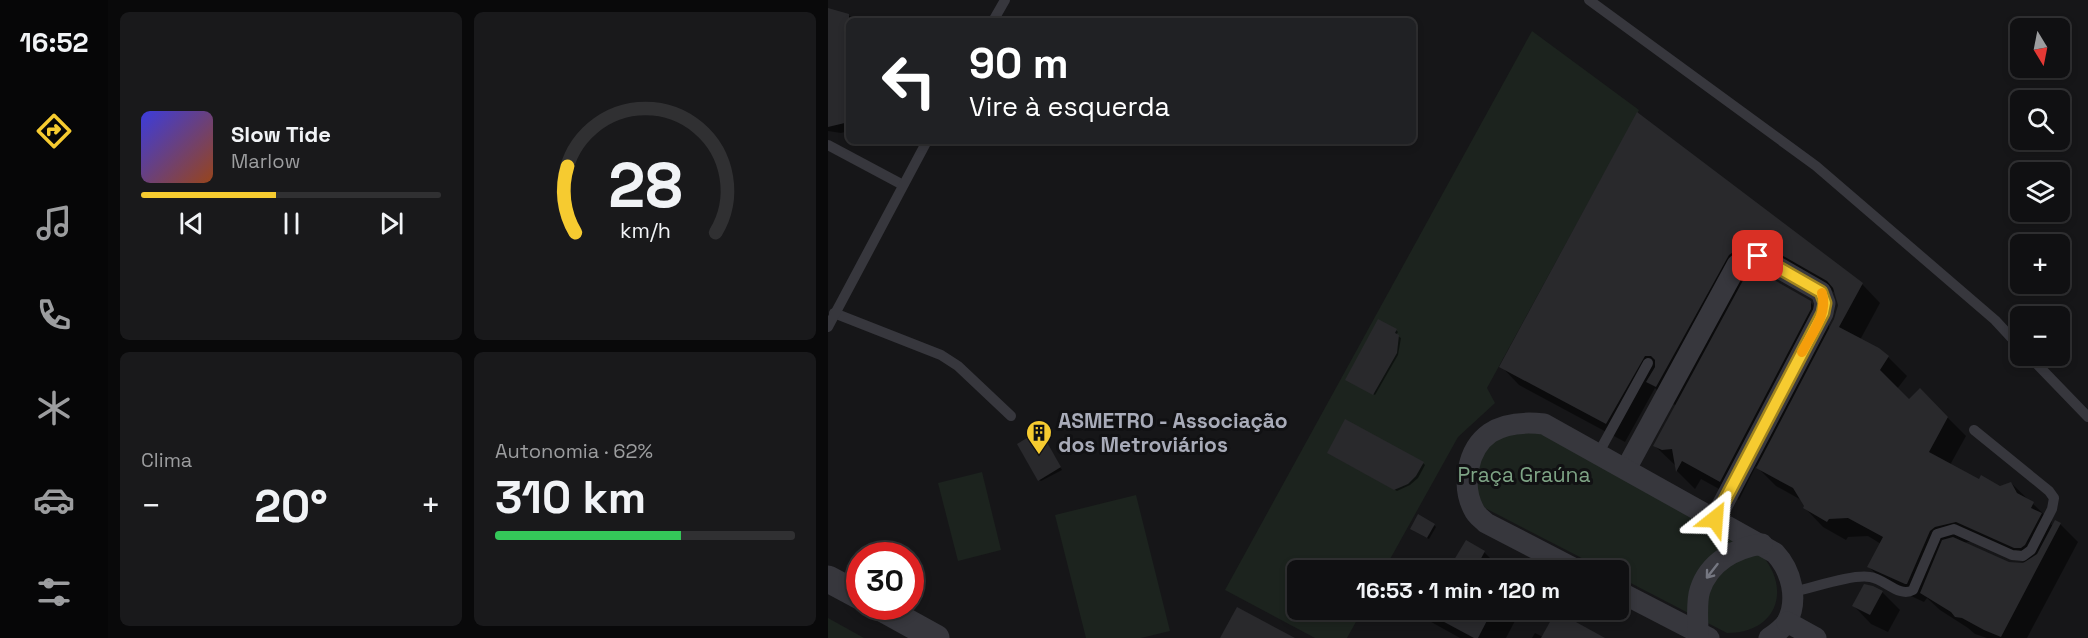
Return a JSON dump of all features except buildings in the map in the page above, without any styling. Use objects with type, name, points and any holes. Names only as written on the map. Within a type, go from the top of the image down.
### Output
[{"type":"street","points":[[1626,469],[1737,265],[1747,258],[1758,256],[1821,292],[1825,303],[1823,313],[1715,519]]},
{"type":"street","points":[[1558,560],[1486,523],[1475,513],[1468,491],[1468,466],[1481,442],[1489,433],[1503,427],[1530,422],[1544,424],[1775,553],[1783,562],[1790,577],[1791,609],[1787,622],[1769,638]]},
{"type":"street","points":[[1703,635],[1700,590],[1711,571],[1726,555],[1744,546],[1762,544]]},
{"type":"street","points":[[828,579],[846,589]]},
{"type":"street","points":[[1629,597],[1703,635]]},
{"type":"street","points":[[903,620],[936,638]]},
{"type":"street","points":[[1787,622],[1816,638]]},
{"type":"lane","points":[[995,18],[1005,0]]},
{"type":"lane","points":[[1589,0],[1816,166],[1995,320],[2010,336]]},
{"type":"lane","points":[[828,327],[925,144]]},
{"type":"lane","points":[[828,145],[903,185]]},
{"type":"lane","points":[[834,313],[941,355],[958,366],[1011,416]]},
{"type":"lane","points":[[1598,454],[1648,363]]},
{"type":"lane","points":[[2039,366],[2088,417]]},
{"type":"lane","points":[[1792,592],[1862,577],[1877,578],[1908,593],[1913,590],[1937,534],[1954,529],[2012,555],[2023,556],[2031,550],[2052,509],[2054,498],[2049,491],[1974,430]]},
{"type":"green space","points":[[1532,31],[1639,110],[1487,388],[1495,403],[1458,437],[1390,560],[1287,560],[1287,620],[1357,620],[1347,638],[1315,638],[1225,590]]},
{"type":"green space","name":"Praça Graúna","points":[[1532,427],[1761,554],[1776,581],[1777,594],[1774,607],[1768,617],[1758,626],[1727,633],[1629,582],[1629,560],[1586,560],[1485,508],[1477,496],[1479,455],[1489,441]]},
{"type":"green space","points":[[982,472],[1001,550],[958,561],[938,483]]},
{"type":"green space","points":[[1136,495],[1170,631],[1141,638],[1086,638],[1055,515]]},
{"type":"green space","points":[[828,618],[864,638],[828,638]]},
{"type":"slow traffic","points":[[1802,352],[1823,313],[1825,303],[1822,293]]},
{"type":"place","name":"ASMETRO - Associação dos Metroviários","points":[[1039,456]]},
{"type":"route","points":[[1715,519],[1823,313],[1825,303],[1821,292],[1758,256]]}]
